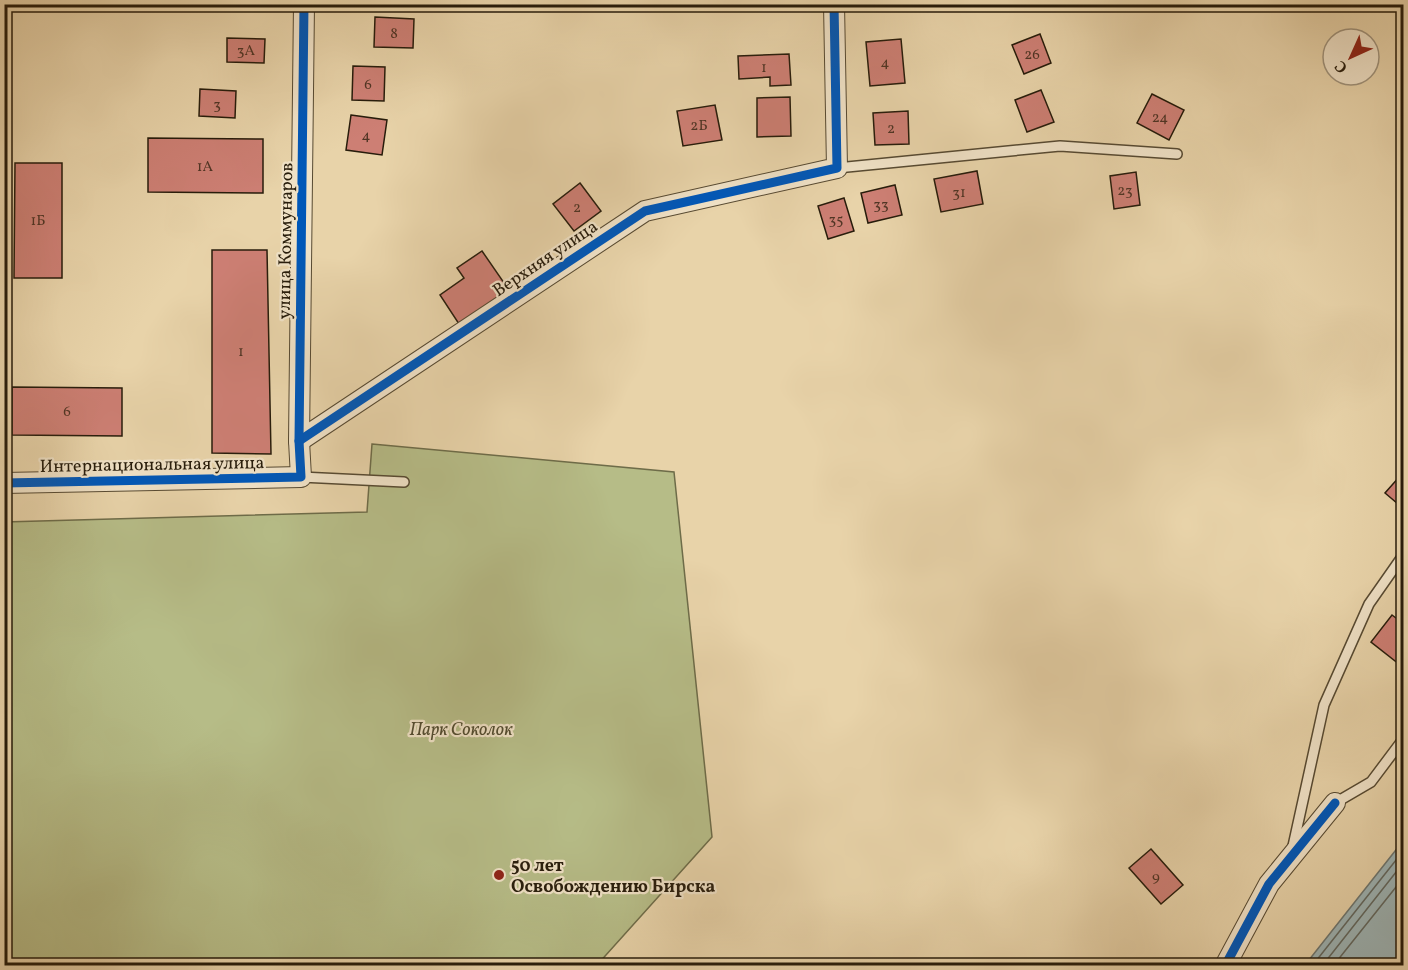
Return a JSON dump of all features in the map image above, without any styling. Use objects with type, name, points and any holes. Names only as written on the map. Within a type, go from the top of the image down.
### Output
[{"type":"street","name":"улица Коммунаров","points":[[301,477],[299,441],[304,4]]},
{"type":"street","points":[[834,4],[837,168]]},
{"type":"street","name":"Верхняя улица","points":[[299,441],[645,212],[837,168]]},
{"type":"street","name":"Интернациональная улица","points":[[4,483],[301,477]]},
{"type":"street","points":[[1225,966],[1269,884],[1335,803]]},
{"type":"lane","points":[[837,168],[1060,146],[1177,154]]},
{"type":"lane","points":[[301,477],[404,482]]},
{"type":"lane","points":[[1290,857],[1324,705],[1369,604],[1404,554]]},
{"type":"lane","points":[[1335,803],[1371,782],[1404,738]]},
{"type":"green space","name":"Парк Соколок","points":[[372,444],[674,472],[712,837],[597,965],[5,965],[4,522],[367,512]]},
{"type":"water","points":[[1403,841],[1403,965],[1305,965]]},
{"type":"building","points":[[375,17],[414,19],[413,48],[374,47]]},
{"type":"building","points":[[1040,34],[1051,63],[1024,74],[1012,45]]},
{"type":"building","points":[[227,38],[265,39],[264,63],[227,62]]},
{"type":"building","points":[[901,39],[905,83],[870,86],[866,42]]},
{"type":"building","points":[[789,54],[791,85],[770,86],[770,77],[739,79],[738,56]]},
{"type":"building","points":[[353,66],[385,67],[384,101],[352,100]]},
{"type":"building","points":[[200,89],[236,91],[235,118],[199,116]]},
{"type":"building","points":[[1041,90],[1054,122],[1027,132],[1015,100]]},
{"type":"building","points":[[1152,94],[1184,110],[1169,140],[1137,123]]},
{"type":"building","points":[[790,97],[791,136],[757,137],[757,98]]},
{"type":"building","points":[[715,105],[722,140],[683,146],[677,111]]},
{"type":"building","points":[[908,111],[909,144],[875,145],[873,113]]},
{"type":"building","points":[[351,115],[387,120],[382,155],[346,150]]},
{"type":"building","points":[[148,138],[263,139],[263,193],[148,192]]},
{"type":"building","points":[[15,163],[62,163],[62,278],[14,278]]},
{"type":"building","points":[[977,171],[983,204],[941,212],[934,179]]},
{"type":"building","points":[[1136,172],[1140,205],[1114,209],[1110,176]]},
{"type":"building","points":[[580,183],[601,211],[574,231],[553,204]]},
{"type":"building","points":[[895,185],[902,215],[868,223],[861,193]]},
{"type":"building","points":[[844,198],[854,231],[828,239],[818,206]]},
{"type":"building","points":[[212,250],[267,250],[271,454],[212,453]]},
{"type":"building","points":[[482,251],[509,290],[459,324],[440,295],[464,278],[457,268]]},
{"type":"building","points":[[12,387],[122,388],[122,436],[12,435]]},
{"type":"building","points":[[1400,476],[1404,480],[1404,509],[1385,493]]},
{"type":"building","points":[[1392,615],[1404,624],[1404,668],[1371,642]]},
{"type":"building","points":[[1151,849],[1183,885],[1161,904],[1129,868]]},
{"type":"cycle path","points":[[4,483],[301,477],[299,441],[304,4]]},
{"type":"cycle path","points":[[299,441],[645,211],[837,168],[834,4]]},
{"type":"cycle path","points":[[1225,966],[1269,884],[1335,803]]},
{"type":"place","name":"50 лет Освобождению Бирска","points":[[499,875]]}]
